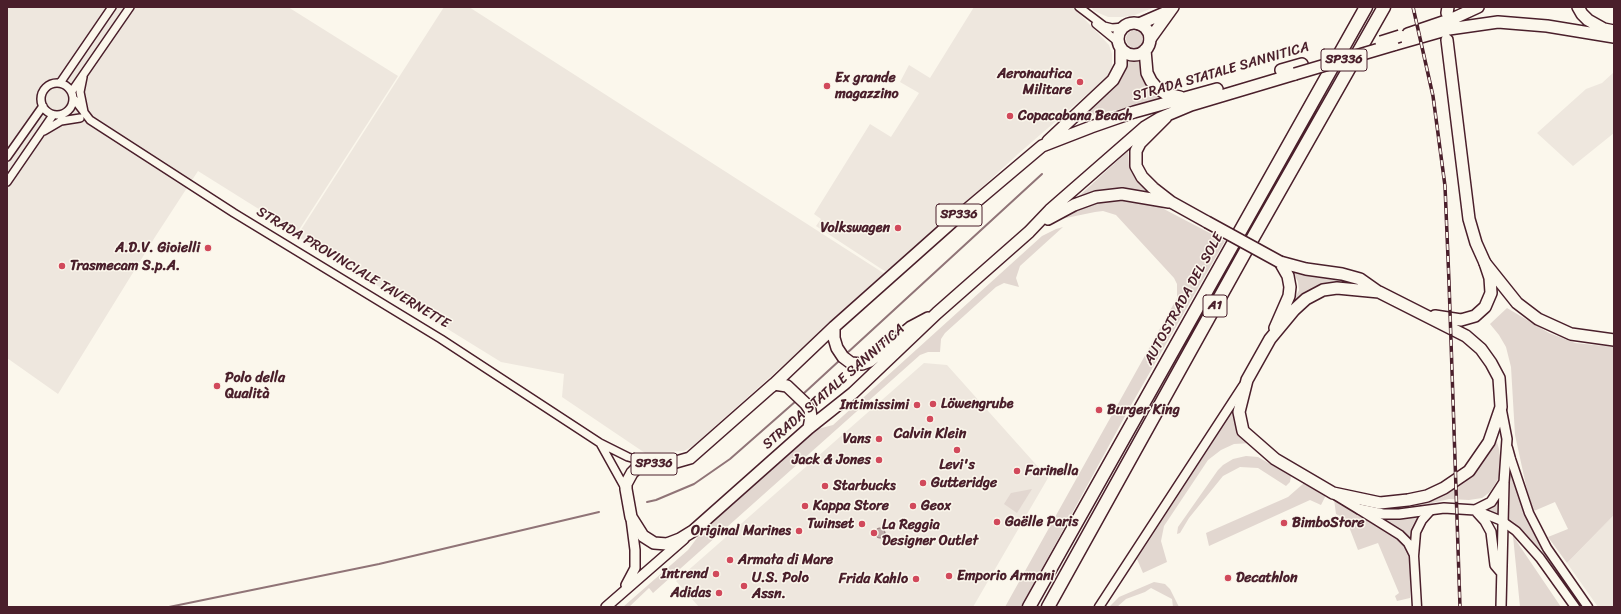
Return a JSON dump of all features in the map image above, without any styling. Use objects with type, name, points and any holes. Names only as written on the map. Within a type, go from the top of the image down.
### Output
[{"type":"highway","name":"AUTOSTRADA DEL SOLE","points":[[1029,607],[1366,7]]},
{"type":"highway","name":"A1","points":[[1048,607],[1250,243],[1384,7]]},
{"type":"main road","name":"STRADA STATALE SANNITICA","points":[[606,607],[809,428],[853,393],[937,313],[1029,232],[1050,210],[1145,126],[1190,105],[1295,74],[1397,41],[1478,7]]},
{"type":"main road","points":[[1578,7],[1588,20],[1604,29],[1614,31]]},
{"type":"main road","points":[[1172,8],[1150,38],[1149,45],[1138,55],[1128,54],[1120,45],[1119,34],[1124,27],[1134,23],[1139,24],[1159,16],[1172,8]]},
{"type":"main road","points":[[1397,41],[1449,29],[1498,22],[1547,26],[1614,37]]},
{"type":"main road","points":[[1139,24],[1147,30],[1150,38]]},
{"type":"main road","points":[[1414,310],[1441,318],[1461,320],[1475,316],[1485,307],[1491,293],[1490,278],[1476,243],[1469,219],[1447,40]]},
{"type":"main road","name":"STRADA STATALE SANNITICA","points":[[1042,146],[1105,122],[1182,98],[1302,64],[1397,41]]},
{"type":"main road","name":"STRADA STATALE SANNITICA","points":[[693,531],[680,539],[667,544],[654,544],[643,536],[631,517],[626,489],[628,480],[637,468],[653,464],[676,462],[690,458],[772,386],[834,327],[952,222],[1042,146],[1113,80],[1122,65],[1120,45]]},
{"type":"main road","points":[[1145,50],[1147,73],[1151,81],[1156,87],[1166,94],[1182,98]]},
{"type":"main road","name":"STRADA STATALE SANNITICA","points":[[1167,115],[1140,144],[1136,151],[1136,166],[1142,177],[1148,183],[1171,202],[1280,262],[1306,269],[1342,274],[1360,279],[1379,292]]},
{"type":"main road","name":"STRADA STATALE SANNITICA","points":[[1029,232],[1074,204],[1096,197],[1122,194],[1171,202]]},
{"type":"main road","points":[[1280,262],[1288,276],[1290,287],[1289,296],[1270,339],[1247,380],[1238,412],[1243,431],[1275,459],[1359,509],[1383,514],[1399,514],[1444,508],[1475,510],[1491,502],[1504,482]]},
{"type":"main road","points":[[1485,263],[1517,303],[1538,319],[1570,334],[1614,340]]},
{"type":"main road","points":[[1270,339],[1294,310],[1306,299],[1323,290],[1344,288],[1379,292],[1466,336],[1481,349],[1499,378],[1501,407],[1507,439],[1502,521],[1503,564],[1501,572],[1501,607]]},
{"type":"main road","points":[[834,327],[834,338],[842,357],[851,363],[862,364],[870,360],[911,327],[937,313]]},
{"type":"main road","points":[[772,386],[787,386],[806,404],[810,410],[811,418],[809,428]]},
{"type":"main road","points":[[1333,493],[1380,503],[1427,496],[1444,488],[1469,471],[1489,442],[1501,407]]},
{"type":"main road","points":[[1475,510],[1485,521],[1491,532],[1495,566],[1501,572]]},
{"type":"main road","points":[[622,592],[635,568],[635,550],[631,517]]},
{"type":"street","points":[[60,83],[112,7]]},
{"type":"street","points":[[82,116],[57,115],[49,113],[42,106],[41,96],[46,87],[50,84],[60,83],[69,87],[72,91],[130,7]]},
{"type":"street","points":[[1080,7],[1100,29],[1120,45]]},
{"type":"street","points":[[1088,15],[1104,26],[1112,28],[1124,27]]},
{"type":"street","points":[[82,116],[80,92],[84,72]]},
{"type":"street","name":"STRADA PROVINCIALE TAVERNETTE","points":[[72,91],[82,116],[234,213],[441,339],[600,443],[628,457],[653,464]]},
{"type":"street","points":[[7,182],[40,135],[57,115],[70,109],[74,99]]},
{"type":"street","points":[[7,157],[42,106]]},
{"type":"street","points":[[40,135],[54,124],[82,116]]},
{"type":"street","points":[[1099,607],[1247,380]]},
{"type":"street","points":[[1507,439],[1511,459],[1529,514],[1547,548],[1588,607]]},
{"type":"street","name":"STRADA PROVINCIALE TAVERNETTE","points":[[600,443],[626,489]]},
{"type":"street","points":[[1359,509],[1400,535],[1408,543],[1414,556]]},
{"type":"street","points":[[1416,607],[1414,556],[1416,532],[1422,520],[1430,510]]},
{"type":"street","points":[[1475,510],[1502,521],[1516,531],[1530,545],[1574,607]]},
{"type":"shaded area","points":[[7,7],[288,7],[398,76],[297,233],[198,171],[155,237],[58,394],[7,358]]},
{"type":"shaded area","points":[[444,7],[469,7],[885,274],[693,446],[684,451],[645,453],[562,397],[564,374],[501,362],[297,236]]},
{"type":"shaded area","points":[[974,7],[1073,7],[1109,45],[1112,54],[1112,66],[1107,77],[1018,154],[929,236],[886,272],[816,226],[821,219],[814,214],[870,124],[891,137],[919,93],[900,82],[909,65],[930,78]]},
{"type":"shaded area","points":[[1091,7],[1155,7],[1135,15],[1108,17],[1094,11]]},
{"type":"shaded area","points":[[1135,30],[1141,33],[1144,39],[1141,45],[1135,48],[1129,45],[1126,39],[1129,33]]},
{"type":"shaded area","points":[[1128,58],[1135,60],[1141,58],[1166,98],[1128,108],[1080,117],[1121,80],[1127,68]]},
{"type":"shaded area","points":[[1614,72],[1614,133],[1573,166],[1537,133],[1586,89],[1602,83]]},
{"type":"shaded area","points":[[1128,151],[1129,165],[1135,178],[1152,193],[1130,189],[1115,189],[1103,190],[1078,197]]},
{"type":"shaded area","points":[[1128,200],[1145,202],[1160,207],[1225,241],[1130,407],[1021,607],[1005,607],[1177,298],[1177,284],[1174,278],[1116,215],[1103,211],[1061,219],[1076,210],[1091,205],[1109,201]]},
{"type":"shaded area","points":[[1063,227],[1020,266],[1016,278],[1019,287],[1004,283],[996,287],[945,333],[941,339],[940,352],[928,352],[920,355],[653,593],[649,588],[629,607],[623,607],[688,550],[706,526],[814,430],[833,425],[1042,236]]},
{"type":"shaded area","points":[[1292,269],[1350,280],[1361,285],[1330,285],[1286,317],[1299,290],[1298,282]]},
{"type":"shaded area","points":[[1507,308],[1549,333],[1575,343],[1614,347],[1614,515],[1567,563],[1548,537],[1568,529],[1555,502],[1534,511],[1527,490],[1515,435],[1511,367],[1506,347],[1490,324]]},
{"type":"shaded area","name":"La Reggia Designer Outlet","points":[[924,363],[947,365],[1048,478],[973,607],[699,607],[676,581]]},
{"type":"shaded area","points":[[1241,396],[1239,400],[1252,443],[1234,444],[1221,450],[1208,460],[1164,526],[1161,541],[1167,562],[1143,573],[1137,559]]},
{"type":"shaded area","points":[[1494,442],[1497,442],[1499,449],[1501,465],[1500,476],[1490,492],[1482,498],[1469,500],[1449,499],[1412,508],[1373,508],[1372,505],[1443,491]]},
{"type":"shaded area","points":[[1508,455],[1527,514],[1542,550],[1482,510],[1493,504]]},
{"type":"shaded area","points":[[1246,456],[1258,457],[1291,476],[1290,482],[1286,486],[1258,468],[1240,467],[1223,476],[1189,518],[1180,533],[1177,534],[1178,527],[1218,470],[1233,459]]},
{"type":"shaded area","points":[[1304,483],[1326,495],[1321,505],[1310,500],[1209,546],[1206,533],[1288,497]]},
{"type":"shaded area","points":[[1032,489],[1017,513],[1004,504],[1011,493]]},
{"type":"shaded area","points":[[1334,499],[1403,541],[1408,549],[1411,561],[1410,598],[1397,601],[1395,596],[1399,593],[1378,543],[1358,550],[1346,519],[1336,514]]},
{"type":"shaded area","points":[[1614,515],[1614,607],[1598,607],[1567,563]]},
{"type":"shaded area","points":[[1419,516],[1413,528],[1412,541],[1407,535],[1384,520]]},
{"type":"shaded area","points":[[878,528],[882,528],[885,533],[882,538],[878,538],[875,535],[875,531]]},
{"type":"shaded area","points":[[1513,536],[1561,607],[1520,607]]},
{"type":"shaded area","points":[[1154,582],[1165,584],[1170,589],[1179,607],[1173,607],[1172,599],[1151,588],[1145,592],[1126,599],[1117,607],[1109,607],[1119,597]]},
{"type":"waterway","points":[[846,354],[1042,174]]},
{"type":"waterway","points":[[802,395],[840,360]]},
{"type":"waterway","points":[[647,502],[656,500],[694,484],[730,459],[796,401]]},
{"type":"waterway","points":[[169,607],[379,564],[599,512]]},
{"type":"railway","points":[[1413,7],[1433,96],[1445,186],[1460,607]]},
{"type":"place","name":"Aeronautica Militare","points":[[1080,82]]},
{"type":"place","name":"Ex grande magazzino","points":[[827,86]]},
{"type":"place","name":"Copacabana Beach","points":[[1010,116]]},
{"type":"place","name":"Volkswagen","points":[[898,228]]},
{"type":"place","name":"A.D.V. Gioielli","points":[[208,248]]},
{"type":"place","name":"Trasmecam S.p.A.","points":[[62,266]]},
{"type":"place","name":"Polo della Qualità","points":[[217,386]]},
{"type":"place","name":"Löwengrube","points":[[933,404]]},
{"type":"place","name":"Intimissimi","points":[[917,405]]},
{"type":"place","name":"Burger King","points":[[1099,410]]},
{"type":"place","name":"Calvin Klein","points":[[930,419]]},
{"type":"place","name":"Vans","points":[[879,439]]},
{"type":"place","name":"Levi's","points":[[957,450]]},
{"type":"place","name":"Jack & Jones","points":[[879,460]]},
{"type":"place","name":"Farinella","points":[[1017,471]]},
{"type":"place","name":"Gutteridge","points":[[923,483]]},
{"type":"place","name":"Starbucks","points":[[825,486]]},
{"type":"place","name":"Kappa Store","points":[[805,506]]},
{"type":"place","name":"Geox","points":[[913,506]]},
{"type":"place","name":"Gaëlle Paris","points":[[997,522]]},
{"type":"place","name":"BimboStore","points":[[1284,523]]},
{"type":"place","name":"Twinset","points":[[862,524]]},
{"type":"place","name":"Original Marines","points":[[799,531]]},
{"type":"place","name":"La Reggia Designer Outlet","points":[[874,533]]},
{"type":"place","name":"Armata di Mare","points":[[730,560]]},
{"type":"place","name":"Intrend","points":[[716,574]]},
{"type":"place","name":"Emporio Armani","points":[[949,576]]},
{"type":"place","name":"Decathlon","points":[[1228,578]]},
{"type":"place","name":"Frida Kahlo","points":[[916,579]]},
{"type":"place","name":"U.S. Polo Assn.","points":[[744,586]]},
{"type":"place","name":"Adidas","points":[[719,593]]}]
